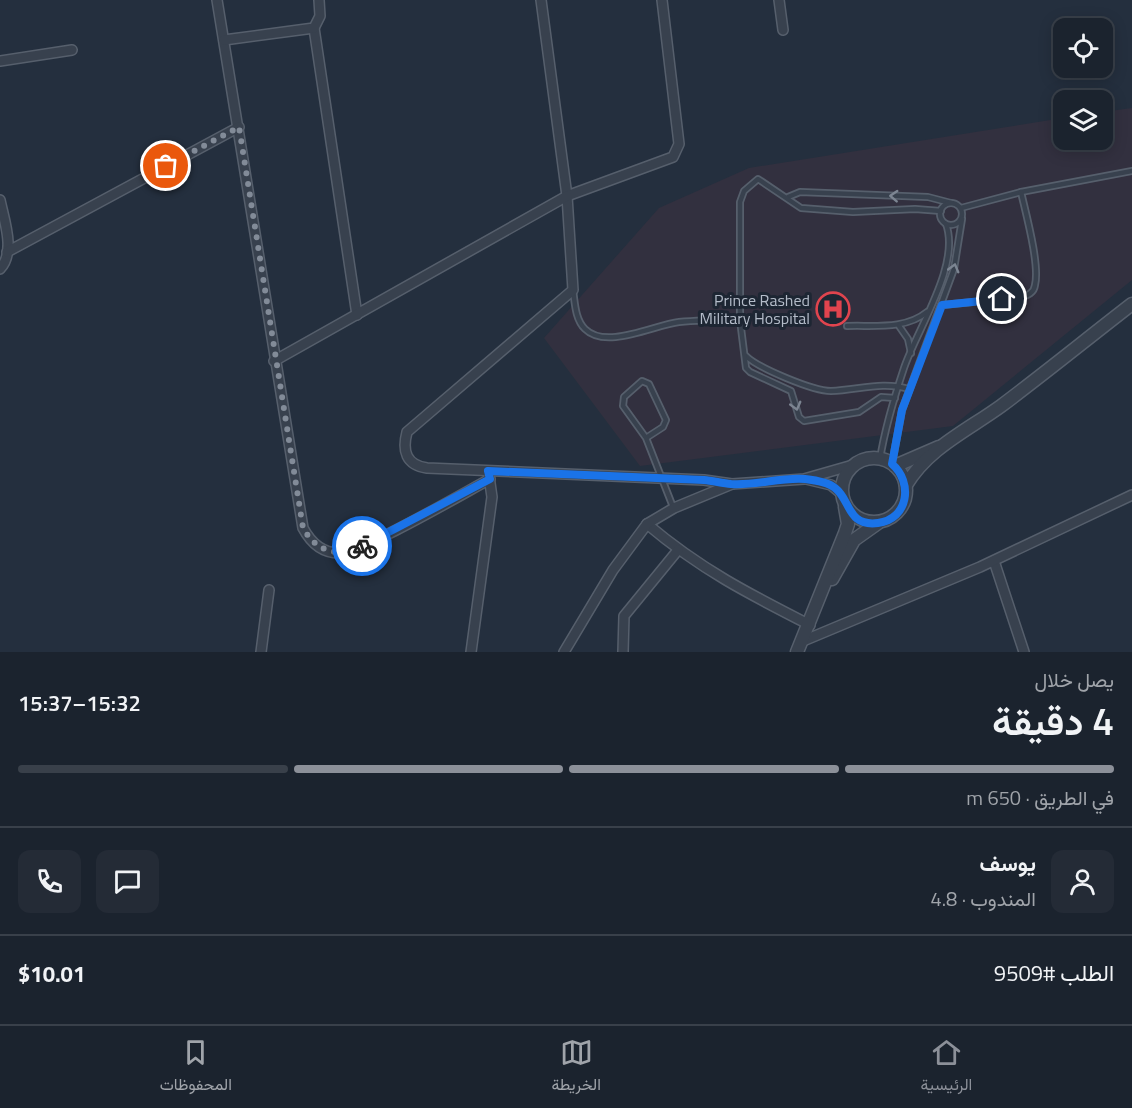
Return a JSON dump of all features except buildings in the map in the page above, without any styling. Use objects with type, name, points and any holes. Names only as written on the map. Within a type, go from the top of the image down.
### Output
[{"type":"street","points":[[218,0],[274,361],[303,528],[310,540],[322,550],[337,553],[352,551],[489,475]]},
{"type":"street","points":[[319,0],[320,16],[314,28],[357,315]]},
{"type":"street","points":[[541,0],[567,196],[573,290],[408,432],[405,452],[417,466],[489,475],[660,478],[732,484],[804,479],[871,458],[889,463],[940,446]]},
{"type":"street","points":[[274,361],[567,196],[673,157],[678,152],[662,0]]},
{"type":"street","points":[[779,0],[783,30]]},
{"type":"street","points":[[224,40],[314,28]]},
{"type":"street","points":[[0,62],[72,50]]},
{"type":"street","points":[[7,252],[239,127]]},
{"type":"street","points":[[0,200],[8,240],[7,252],[0,269]]},
{"type":"street","points":[[825,587],[836,574],[854,540],[878,523],[897,514],[903,505],[906,485],[918,468],[940,446],[999,407],[1132,304]]},
{"type":"street","points":[[889,463],[906,485]]},
{"type":"street","points":[[800,646],[848,524],[842,483],[853,465]]},
{"type":"street","points":[[471,652],[492,496],[489,475]]},
{"type":"street","points":[[804,479],[831,485],[858,519],[878,523]]},
{"type":"street","points":[[564,652],[613,570],[647,524],[674,508],[732,484]]},
{"type":"street","points":[[800,646],[994,561],[1132,495]]},
{"type":"street","points":[[647,524],[678,550],[727,583],[810,625]]},
{"type":"street","points":[[623,652],[624,616],[678,550]]},
{"type":"street","points":[[994,561],[1024,652]]},
{"type":"street","points":[[261,652],[269,590]]},
{"type":"lane","points":[[788,198],[800,192],[928,197],[961,208],[1021,192],[1132,171]]},
{"type":"lane","points":[[895,398],[881,397],[859,412],[804,421],[799,417],[791,391],[750,372],[745,364],[746,356],[740,320],[740,202],[744,191],[758,179],[801,208],[853,212],[915,209],[941,211]]},
{"type":"lane","points":[[942,305],[1022,297],[1031,293],[1036,285],[1033,249],[1021,192]]},
{"type":"lane","points":[[889,463],[895,398],[950,249],[946,224],[941,219],[941,211],[945,205],[951,203]]},
{"type":"lane","points":[[889,463],[909,389],[942,305],[958,253],[961,208]]},
{"type":"lane","points":[[946,224],[957,224],[962,219]]},
{"type":"lane","points":[[573,290],[578,317],[585,329],[605,338],[619,337],[678,322],[740,320]]},
{"type":"lane","points":[[847,326],[899,326],[913,322],[928,312]]},
{"type":"lane","points":[[899,326],[908,339],[911,355]]},
{"type":"lane","points":[[746,356],[756,364],[825,390],[883,384],[909,389]]},
{"type":"lane","points":[[646,438],[663,427],[666,420],[649,384],[642,381],[622,402],[646,438],[660,478],[674,508]]},
{"type":"shaded area","name":"Prince Rashed Military Hospital","points":[[1132,108],[1132,280],[953,426],[640,466],[544,338],[659,208],[749,168],[1053,120],[1053,150],[1113,150],[1113,111]]},
{"type":"way so far","points":[[166,166],[239,127],[274,361],[303,528],[310,540],[322,550],[337,553],[352,551],[362,546]]},
{"type":"place","name":"Prince Rashed Military Hospital","points":[[833,309]]},
{"type":"route","points":[[362,546],[490,479],[488,471],[704,480],[732,484],[804,479],[825,483],[837,489],[842,494],[844,504],[850,513],[858,519],[868,523],[888,520],[897,514],[906,495],[906,485],[902,474],[892,464],[900,418],[942,305],[1002,299]]}]
